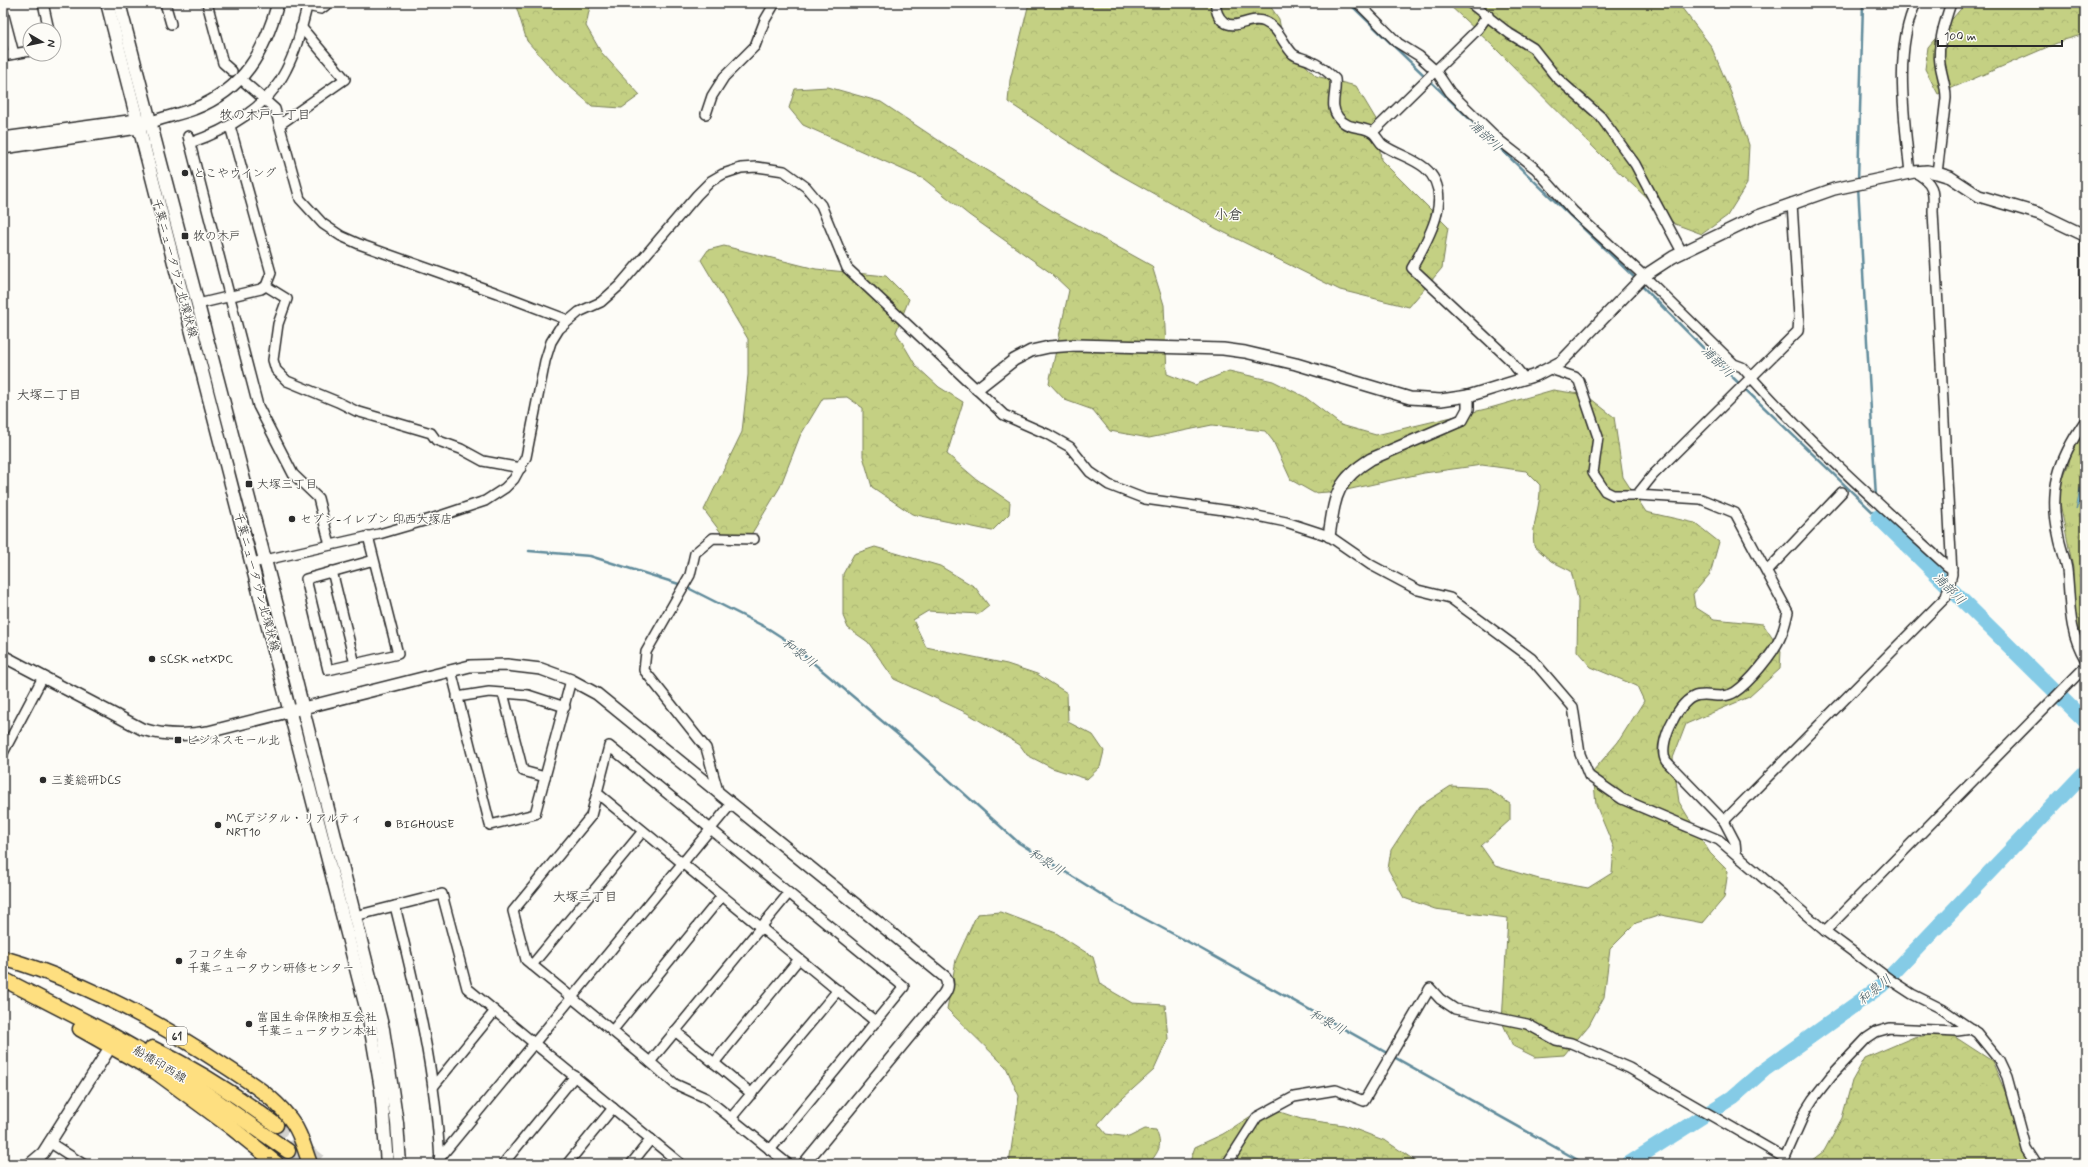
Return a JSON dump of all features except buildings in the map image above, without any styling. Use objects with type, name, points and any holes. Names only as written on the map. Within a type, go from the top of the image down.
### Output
[{"type":"main road","name":"千葉ニュータウン北環状線","points":[[106,3],[290,711],[351,914],[383,1029],[397,1123],[400,1164]]},
{"type":"main road","name":"千葉ニュータウン北環状線","points":[[119,3],[303,708],[351,914],[376,1053],[381,1089],[387,1164]]},
{"type":"main road","name":"61","points":[[3,958],[44,970],[119,1005],[205,1052],[263,1091],[294,1123],[310,1164]]},
{"type":"main road","name":"船橋印西線","points":[[3,979],[108,1033],[173,1070],[288,1151]]},
{"type":"main road","name":"61","points":[[24,991],[50,1011],[156,1072],[232,1128],[277,1164]]},
{"type":"main road","name":"船橋印西線","points":[[24,991],[54,1000],[189,1066],[226,1088],[276,1125]]},
{"type":"street","points":[[43,3],[48,22]]},
{"type":"street","points":[[165,3],[171,24]]},
{"type":"street","points":[[207,3],[223,63],[232,71]]},
{"type":"street","points":[[3,148],[150,122],[204,104],[223,93],[241,79],[266,42],[278,3]]},
{"type":"street","points":[[329,3],[321,9],[308,5],[286,71],[280,82],[264,100],[243,118],[230,126],[189,139],[258,406],[293,474],[318,498],[330,545]]},
{"type":"street","points":[[706,114],[712,96],[724,77],[755,46],[765,20],[775,3]]},
{"type":"street","points":[[1216,3],[1218,15],[1223,22],[1237,24],[1254,19],[1273,27],[1293,54],[1308,60],[1328,72],[1335,79],[1333,103],[1338,117],[1343,123],[1373,132],[1382,144],[1426,169],[1438,184],[1439,191],[1436,218],[1426,243],[1412,268],[1508,358],[1525,379]]},
{"type":"street","points":[[1358,3],[1398,43],[1419,56],[1436,71],[1450,92],[1500,140],[1536,169],[1573,211],[1644,276],[1734,364],[1742,368],[1861,488],[1952,571]]},
{"type":"street","points":[[1470,3],[1488,15],[1510,34],[1533,48],[1556,77],[1600,116],[1635,164],[1682,252]]},
{"type":"street","points":[[1912,173],[1902,89],[1906,38],[1911,12],[1916,3]]},
{"type":"street","points":[[1937,173],[1946,98],[1946,87],[1940,64],[1940,53],[1946,20],[1951,3]]},
{"type":"street","points":[[3,12],[14,54]]},
{"type":"street","points":[[1373,132],[1478,29],[1488,15]]},
{"type":"street","points":[[279,125],[344,79],[301,27]]},
{"type":"street","points":[[3,56],[22,52]]},
{"type":"street","points":[[241,79],[274,109],[300,199],[323,224],[341,236],[359,244],[497,292],[568,320]]},
{"type":"street","points":[[3,138],[137,124]]},
{"type":"street","points":[[198,304],[261,289],[266,286],[271,273],[230,126]]},
{"type":"street","points":[[252,563],[368,536],[434,518],[485,501],[505,488],[521,468],[526,457],[535,421],[547,355],[551,342],[568,320],[579,312],[601,302],[620,285],[697,195],[711,181],[723,174],[741,168],[772,168],[784,171],[797,179],[821,205],[847,268],[1004,415],[1047,434],[1070,447],[1090,472],[1109,485],[1145,499],[1238,512],[1286,522],[1329,536],[1371,565],[1418,590],[1450,598],[1531,658],[1573,707],[1580,754],[1589,776],[1622,799],[1719,840],[1825,931],[1892,981],[1912,994],[1942,1009],[1972,1029],[1999,1060],[2007,1077],[2026,1147],[2037,1164]]},
{"type":"street","points":[[976,389],[1014,360],[1031,351],[1049,347],[1076,345],[1223,349],[1245,352],[1296,364],[1410,398],[1441,400],[1468,396],[1525,379],[1550,369],[1561,362],[1644,276],[1682,252],[1758,216],[1834,189],[1927,171],[1950,177],[1979,196],[2040,214],[2085,235],[2085,310]]},
{"type":"street","points":[[1724,821],[1946,597],[1952,571],[1933,211],[1934,196],[1932,187],[1925,177],[1912,173]]},
{"type":"street","points":[[1637,495],[1653,475],[1798,331],[1799,317],[1792,203]]},
{"type":"street","points":[[266,286],[287,299],[278,324],[273,360],[276,370],[287,380],[356,411],[431,433],[436,440],[461,449],[483,461],[521,468]]},
{"type":"street","points":[[1550,369],[1575,377],[1579,381],[1598,437],[1593,468],[1604,491],[1613,494],[1701,499],[1735,513],[1788,612],[1780,638],[1762,664],[1735,692],[1722,696],[1700,695],[1686,701],[1677,714],[1664,740],[1662,749],[1666,760],[1724,821],[1735,842],[1736,854]]},
{"type":"street","points":[[1329,536],[1336,497],[1348,475],[1371,459],[1462,420],[1468,410],[1468,396]]},
{"type":"street","points":[[2085,421],[2073,439],[2058,470],[2053,504],[2059,538],[2067,569],[2071,623],[2085,659]]},
{"type":"street","points":[[1767,571],[1842,492]]},
{"type":"street","points":[[368,536],[398,654],[328,670],[306,579],[374,560]]},
{"type":"street","points":[[718,791],[706,748],[644,670],[646,652],[690,575],[695,553],[713,538],[754,539]]},
{"type":"street","points":[[332,571],[355,664]]},
{"type":"street","points":[[3,656],[142,729],[159,734],[190,736],[450,670],[482,665],[524,666],[571,680],[597,694],[732,802],[948,982],[947,990],[944,994],[804,1164]]},
{"type":"street","points":[[1825,931],[2085,667]]},
{"type":"street","points":[[450,670],[490,825],[535,814],[565,707],[571,680]]},
{"type":"street","points":[[3,753],[43,677]]},
{"type":"street","points":[[457,697],[490,692],[528,695],[565,707]]},
{"type":"street","points":[[504,693],[523,771],[545,777]]},
{"type":"street","points":[[770,1150],[904,987],[609,746],[591,816],[513,911],[526,960],[676,1084],[706,1098],[770,1150],[788,1164]]},
{"type":"street","points":[[597,793],[876,1022]]},
{"type":"street","points":[[440,1161],[732,802]]},
{"type":"street","points":[[532,965],[643,831]]},
{"type":"street","points":[[650,1062],[789,893]]},
{"type":"street","points":[[351,914],[395,906],[442,894],[467,988],[681,1164]]},
{"type":"street","points":[[612,1030],[722,896]]},
{"type":"street","points":[[395,906],[420,1004],[433,1087],[440,1161]]},
{"type":"street","points":[[714,1063],[799,959]]},
{"type":"street","points":[[1227,1164],[1257,1117],[1294,1097],[1336,1090],[1364,1101],[1430,988],[1440,999],[1454,1010],[1527,1024],[1556,1040],[1571,1043],[1628,1068],[1783,1161],[1806,1110],[1813,1099],[1831,1076],[1867,1038],[1876,1032],[1890,1028],[1957,1031],[1972,1029]]},
{"type":"street","points":[[731,1118],[838,990]]},
{"type":"street","points":[[433,1087],[495,1011]]},
{"type":"street","points":[[675,1031],[752,1094]]},
{"type":"street","points":[[30,1164],[42,1152],[49,1142],[112,1046]]},
{"type":"street","points":[[503,1164],[574,1076]]},
{"type":"street","points":[[567,1164],[613,1108]]},
{"type":"street","points":[[631,1164],[651,1140]]},
{"type":"street","points":[[49,1142],[83,1164]]},
{"type":"green space","points":[[515,3],[587,3],[590,6],[586,26],[601,52],[640,95],[622,108],[592,106],[559,77],[527,41]]},
{"type":"green space","points":[[1029,3],[1268,3],[1279,19],[1283,42],[1316,76],[1356,86],[1377,121],[1381,160],[1448,227],[1442,268],[1409,307],[1340,290],[1217,229],[1113,171],[1008,102],[1010,80]]},
{"type":"green space","points":[[1447,3],[1678,3],[1711,46],[1731,93],[1749,145],[1747,184],[1727,216],[1702,234],[1675,224],[1609,163],[1493,46]]},
{"type":"green space","points":[[2085,3],[2085,34],[2064,40],[1938,94],[1925,69],[1928,47],[1965,4]]},
{"type":"green space","points":[[828,87],[881,102],[950,148],[1051,210],[1152,266],[1164,305],[1167,374],[1195,385],[1229,371],[1273,381],[1305,397],[1341,425],[1376,435],[1490,408],[1553,390],[1586,395],[1614,417],[1623,477],[1646,512],[1695,523],[1719,542],[1710,574],[1693,594],[1695,607],[1714,619],[1763,624],[1781,651],[1780,669],[1749,697],[1686,724],[1673,758],[1679,802],[1710,853],[1728,871],[1724,898],[1703,923],[1661,915],[1636,923],[1610,949],[1604,997],[1589,1025],[1564,1055],[1535,1057],[1513,1046],[1502,1022],[1508,918],[1435,909],[1404,898],[1388,869],[1391,850],[1420,806],[1451,786],[1487,788],[1510,804],[1510,820],[1481,846],[1495,866],[1539,879],[1588,888],[1612,873],[1614,848],[1596,805],[1593,771],[1618,742],[1644,701],[1637,686],[1591,667],[1577,651],[1578,599],[1571,571],[1551,561],[1534,546],[1533,538],[1540,485],[1526,471],[1482,465],[1424,473],[1342,491],[1314,493],[1291,480],[1273,441],[1265,431],[1212,425],[1149,438],[1110,431],[1093,410],[1065,400],[1049,383],[1069,290],[1051,273],[969,215],[924,179],[803,125],[789,108],[795,89]]},
{"type":"green space","points":[[724,246],[816,269],[886,276],[909,299],[896,332],[916,366],[939,387],[963,402],[947,454],[975,478],[1010,502],[1009,514],[992,531],[912,514],[872,487],[863,456],[863,408],[847,397],[823,398],[800,436],[780,487],[749,538],[722,534],[704,510],[742,432],[748,375],[748,339],[701,260],[708,250]]},
{"type":"green space","points":[[2085,429],[2085,643],[2076,622],[2073,601],[2073,568],[2060,503],[2059,488],[2069,463],[2072,447]]},
{"type":"green space","points":[[875,547],[940,566],[975,587],[989,606],[979,614],[928,611],[913,620],[926,647],[1007,664],[1037,674],[1067,693],[1068,722],[1093,735],[1104,751],[1100,767],[1087,779],[1052,768],[1027,755],[1020,745],[967,713],[894,679],[868,642],[848,628],[843,616],[843,574],[854,554]]},
{"type":"green space","points":[[1001,912],[1056,933],[1093,957],[1101,985],[1132,1003],[1165,1005],[1168,1039],[1154,1070],[1113,1107],[1098,1124],[1106,1134],[1129,1137],[1145,1129],[1156,1130],[1159,1148],[1149,1164],[1009,1164],[1019,1096],[1006,1067],[947,1009],[956,960],[977,914]]},
{"type":"green space","points":[[1949,1033],[1992,1061],[2019,1124],[2039,1164],[1807,1164],[1824,1151],[1842,1118],[1852,1081],[1865,1058],[1914,1037]]},
{"type":"green space","points":[[1265,1107],[1301,1119],[1344,1125],[1386,1141],[1420,1164],[1189,1164],[1195,1147],[1223,1134]]},
{"type":"water","points":[[2085,467],[2085,495],[2076,509],[2084,469]]},
{"type":"waterway","name":"浦部川","points":[[1349,3],[1637,280]]},
{"type":"waterway","points":[[1858,181],[1863,3]]},
{"type":"waterway","points":[[1858,186],[1876,497]]},
{"type":"waterway","name":"浦部川","points":[[1640,284],[1723,368],[1878,517]]},
{"type":"waterway","name":"浦部川","points":[[1877,506],[1878,517]]},
{"type":"waterway","name":"浦部川","points":[[1878,517],[2085,721]]},
{"type":"waterway","name":"和泉川","points":[[529,551],[590,556],[682,585]]},
{"type":"waterway","name":"和泉川","points":[[686,587],[769,629],[786,640],[908,743],[1019,843],[1115,903],[1194,945],[1585,1164]]},
{"type":"waterway","name":"和泉川","points":[[1628,1164],[1733,1097],[1764,1070],[1881,986],[2085,772]]},
{"type":"tunnel","points":[[276,1125],[323,1164]]},
{"type":"tunnel","points":[[288,1151],[302,1164]]},
{"type":"place","name":"とこやウイング","points":[[185,173]]},
{"type":"place","name":"牧の木戸","points":[[185,236]]},
{"type":"place","name":"大塚三丁目","points":[[249,484]]},
{"type":"place","name":"セブン-イレブン 印西大塚店","points":[[292,519]]},
{"type":"place","name":"SCSK netXDC","points":[[152,659]]},
{"type":"place","name":"ビジネスモール北","points":[[178,740]]},
{"type":"place","name":"三菱総研DCS","points":[[43,780]]},
{"type":"place","name":"BIGHOUSE","points":[[388,824]]},
{"type":"place","name":"MCデジタル・リアルティ NRT10","points":[[218,825]]},
{"type":"place","name":"フコク生命 千葉ニュータウン研修センター","points":[[179,961]]},
{"type":"place","name":"富国生命保険相互会社 千葉ニュータウン本社","points":[[249,1024]]},
{"type":"district","name":"牧の木戸一丁目","points":[[265,114]]},
{"type":"district","name":"小倉","points":[[1228,214]]},
{"type":"district","name":"大塚二丁目","points":[[49,394]]},
{"type":"district","name":"大塚三丁目","points":[[585,896]]}]
